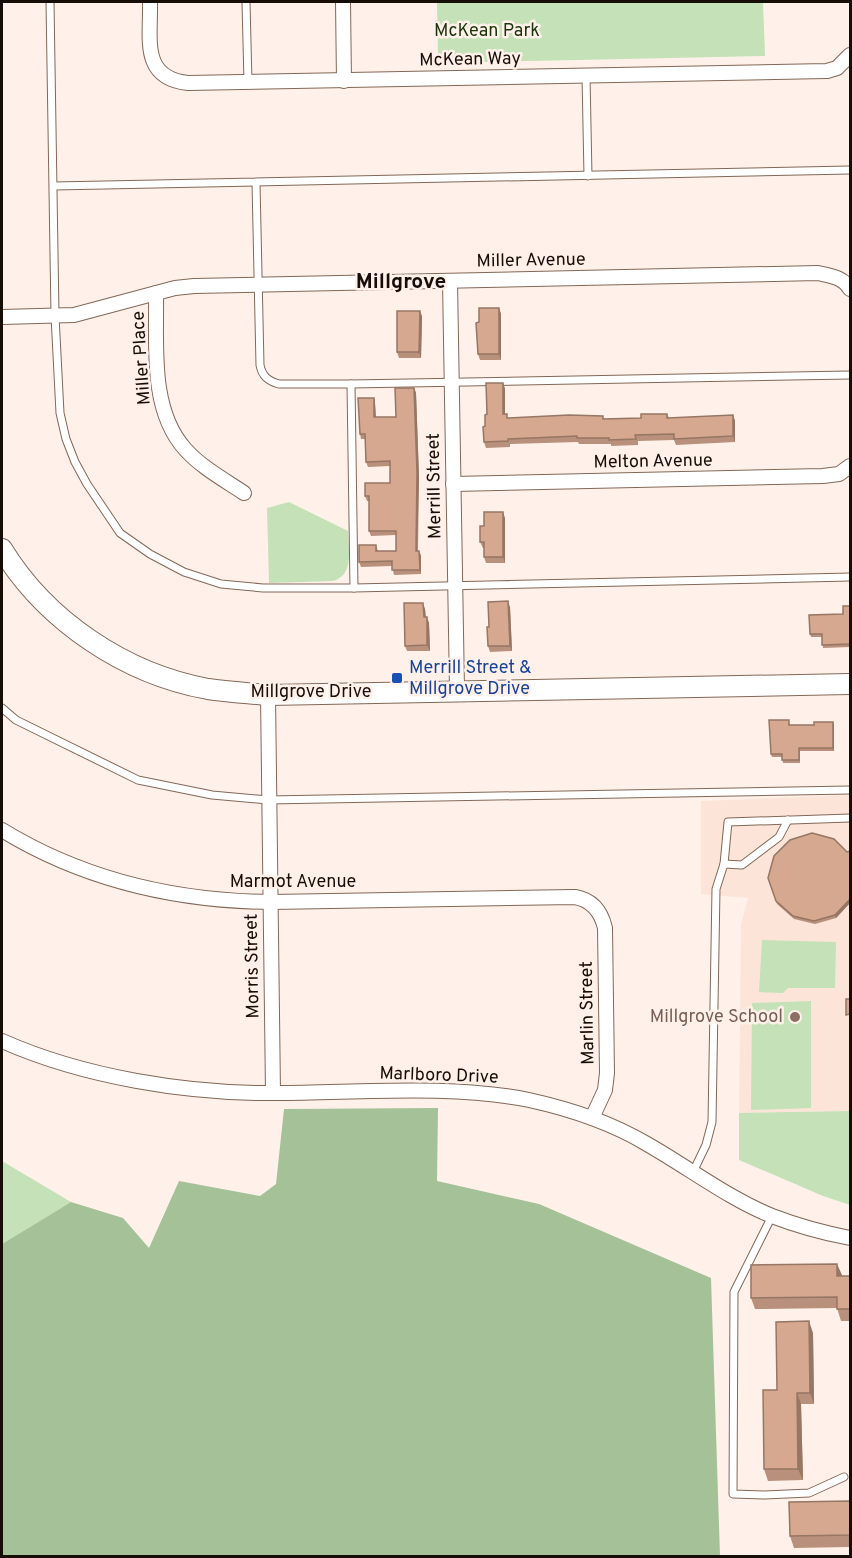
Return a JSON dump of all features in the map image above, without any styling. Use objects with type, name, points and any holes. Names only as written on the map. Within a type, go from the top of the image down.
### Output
[{"type":"street","name":"McKean Way","points":[[150,2],[151,54],[160,73],[172,81],[180,82],[827,71],[837,68],[850,56]]},
{"type":"street","points":[[343,2],[344,81]]},
{"type":"street","name":"Miller Avenue","points":[[2,317],[74,315],[156,293],[195,286],[818,273],[835,276],[849,286]]},
{"type":"street","name":"Merrill Street","points":[[450,281],[457,690]]},
{"type":"street","name":"Miller Place","points":[[156,293],[159,390],[168,423],[185,450],[202,465],[244,493]]},
{"type":"street","name":"Melton Avenue","points":[[453,484],[823,476],[839,474],[850,466]]},
{"type":"street","name":"Millgrove Drive","points":[[2,549],[26,582],[57,614],[92,641],[154,674],[208,688],[268,695],[850,684]]},
{"type":"street","name":"Morris Street","points":[[268,695],[273,1093]]},
{"type":"street","name":"Marmot Avenue","points":[[2,830],[53,858],[94,874],[186,897],[231,902],[575,897],[586,899],[595,906]]},
{"type":"street","name":"Marlin Street","points":[[592,1118],[604,1090],[607,1073],[605,928],[602,916],[595,906]]},
{"type":"street","name":"Marlboro Drive","points":[[2,1041],[68,1064],[184,1089],[273,1093],[450,1092],[491,1094],[561,1107],[592,1118],[646,1143],[732,1196],[772,1216],[814,1231],[850,1238]]},
{"type":"lane","points":[[50,2],[58,388],[66,439],[75,462],[120,533],[150,554],[184,572],[221,584],[263,588],[850,577]]},
{"type":"lane","points":[[246,2],[248,82]]},
{"type":"lane","points":[[586,76],[588,177]]},
{"type":"lane","points":[[54,186],[850,170]]},
{"type":"lane","points":[[256,183],[260,365],[261,372],[266,378],[279,384],[850,375]]},
{"type":"lane","points":[[351,384],[354,588]]},
{"type":"lane","points":[[2,708],[16,720],[138,780],[212,795],[268,800],[850,790]]},
{"type":"lane","points":[[693,1172],[706,1145],[712,1122],[714,923],[716,889],[724,864],[728,822],[850,818],[850,811]]},
{"type":"lane","points":[[724,864],[742,866],[779,837],[788,820]]},
{"type":"lane","points":[[772,1216],[734,1292],[733,1494],[809,1493],[844,1478]]},
{"type":"shaded area","name":"Millgrove School","points":[[850,795],[850,1111],[739,1113],[741,924],[748,898],[701,894],[701,801]]},
{"type":"green space","name":"McKean Park","points":[[437,2],[763,2],[765,56],[438,63]]},
{"type":"green space","points":[[289,502],[348,531],[349,560],[345,573],[340,578],[333,581],[269,583],[267,508]]},
{"type":"green space","points":[[762,940],[836,942],[835,988],[788,988],[783,993],[759,992]]},
{"type":"green space","points":[[811,1001],[811,1108],[751,1110],[752,1003]]},
{"type":"green space","points":[[438,1108],[437,1181],[539,1204],[711,1278],[720,1556],[2,1556],[2,1244],[71,1202],[123,1218],[149,1248],[179,1181],[260,1196],[276,1184],[284,1109]]},
{"type":"green space","points":[[850,1111],[850,1205],[823,1196],[739,1160],[739,1113]]},
{"type":"green space","points":[[2,1161],[71,1202],[2,1244]]},
{"type":"building","points":[[479,308],[499,308],[499,354],[478,354],[476,323],[479,322]]},
{"type":"building","points":[[397,311],[420,311],[419,352],[397,352]]},
{"type":"building","points":[[486,383],[503,383],[503,414],[507,414],[507,418],[569,415],[603,416],[603,419],[641,418],[641,414],[667,414],[667,418],[733,415],[733,436],[674,439],[674,434],[635,435],[636,439],[609,440],[609,438],[577,438],[577,436],[484,442],[483,427],[487,414]]},
{"type":"building","points":[[395,388],[414,388],[417,472],[416,551],[419,551],[420,570],[392,570],[392,561],[359,562],[359,545],[376,545],[376,551],[396,551],[396,531],[369,531],[369,496],[365,496],[365,483],[390,483],[390,461],[366,462],[365,434],[360,434],[358,398],[374,398],[374,417],[396,417]]},
{"type":"building","points":[[484,512],[503,512],[503,557],[484,557],[484,542],[480,542],[480,526],[484,526]]},
{"type":"building","points":[[508,601],[510,646],[488,646],[488,602]]},
{"type":"building","points":[[404,603],[423,603],[424,617],[427,617],[427,645],[405,646]]},
{"type":"building","points":[[843,606],[850,606],[850,644],[822,645],[822,634],[810,634],[809,615],[843,614]]},
{"type":"building","points":[[769,720],[789,720],[789,725],[833,722],[833,748],[799,748],[799,760],[782,760],[782,754],[771,754]]},
{"type":"building","points":[[812,833],[834,839],[847,852],[850,851],[850,899],[835,915],[814,921],[793,916],[776,901],[768,878],[774,856],[790,840]]},
{"type":"building","points":[[846,999],[850,999],[850,1014],[846,1015]]},
{"type":"building","points":[[837,1264],[837,1276],[850,1276],[850,1309],[837,1309],[837,1297],[751,1298],[751,1265]]},
{"type":"building","points":[[809,1321],[810,1393],[797,1393],[798,1469],[764,1469],[763,1390],[777,1390],[776,1322]]},
{"type":"building","points":[[850,1501],[850,1535],[790,1536],[789,1502]]},
{"type":"place","name":"Merrill Street & Millgrove Drive","points":[[397,678]]},
{"type":"place","name":"Millgrove School","points":[[795,1017]]},
{"type":"district","name":"Millgrove","points":[[401,282]]}]
